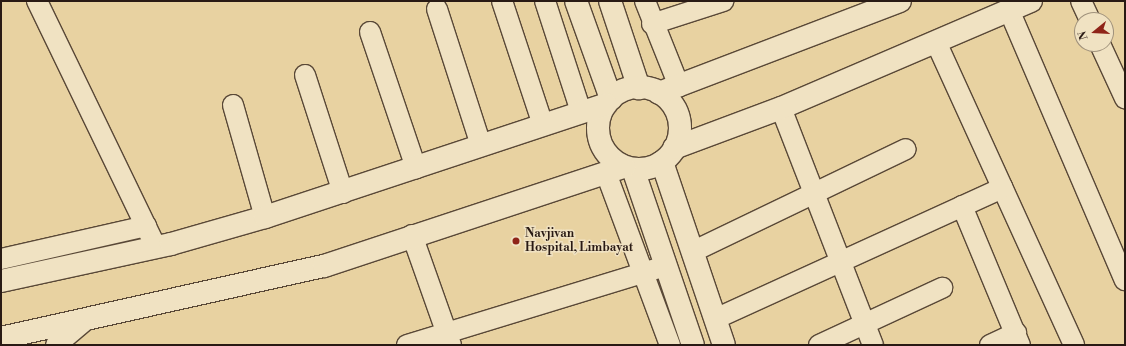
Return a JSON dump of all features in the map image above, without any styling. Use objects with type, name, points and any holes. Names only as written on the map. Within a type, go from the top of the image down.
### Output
[{"type":"main road","points":[[576,1],[608,101],[598,120],[600,141],[611,159],[621,170],[666,266],[693,345]]},
{"type":"main road","points":[[610,1],[659,89],[677,114],[680,127],[668,155],[692,252],[724,345]]},
{"type":"main road","points":[[1,281],[156,247],[265,217],[343,193],[581,112],[608,101],[626,90],[659,89],[900,1]]},
{"type":"main road","points":[[1,338],[324,266],[412,235],[621,170],[650,168],[668,155],[1031,1]]},
{"type":"street","points":[[37,1],[156,247]]},
{"type":"street","points":[[502,1],[542,125]]},
{"type":"street","points":[[545,1],[581,112]]},
{"type":"street","points":[[645,1],[652,24],[659,89]]},
{"type":"street","points":[[652,24],[723,1]]},
{"type":"street","points":[[1081,1],[1086,12]]},
{"type":"street","points":[[437,9],[482,145]]},
{"type":"street","points":[[1010,10],[1125,280]]},
{"type":"street","points":[[370,32],[416,168]]},
{"type":"street","points":[[936,42],[1074,345]]},
{"type":"street","points":[[1104,52],[1125,98]]},
{"type":"street","points":[[305,75],[343,193]]},
{"type":"street","points":[[233,105],[265,217]]},
{"type":"street","points":[[781,108],[873,345]]},
{"type":"street","points":[[692,252],[906,149]]},
{"type":"street","points":[[621,170],[643,274],[670,345]]},
{"type":"street","points":[[715,319],[840,260],[1003,188]]},
{"type":"street","points":[[962,206],[1018,339],[990,345]]},
{"type":"street","points":[[1,259],[146,226]]},
{"type":"street","points":[[412,235],[449,340]]},
{"type":"street","points":[[407,345],[449,340],[666,266]]},
{"type":"street","points":[[819,345],[942,288]]},
{"type":"street","points":[[56,345],[86,320]]},
{"type":"place","name":"Navjivan Hospital, Limbayat","points":[[516,241]]}]
